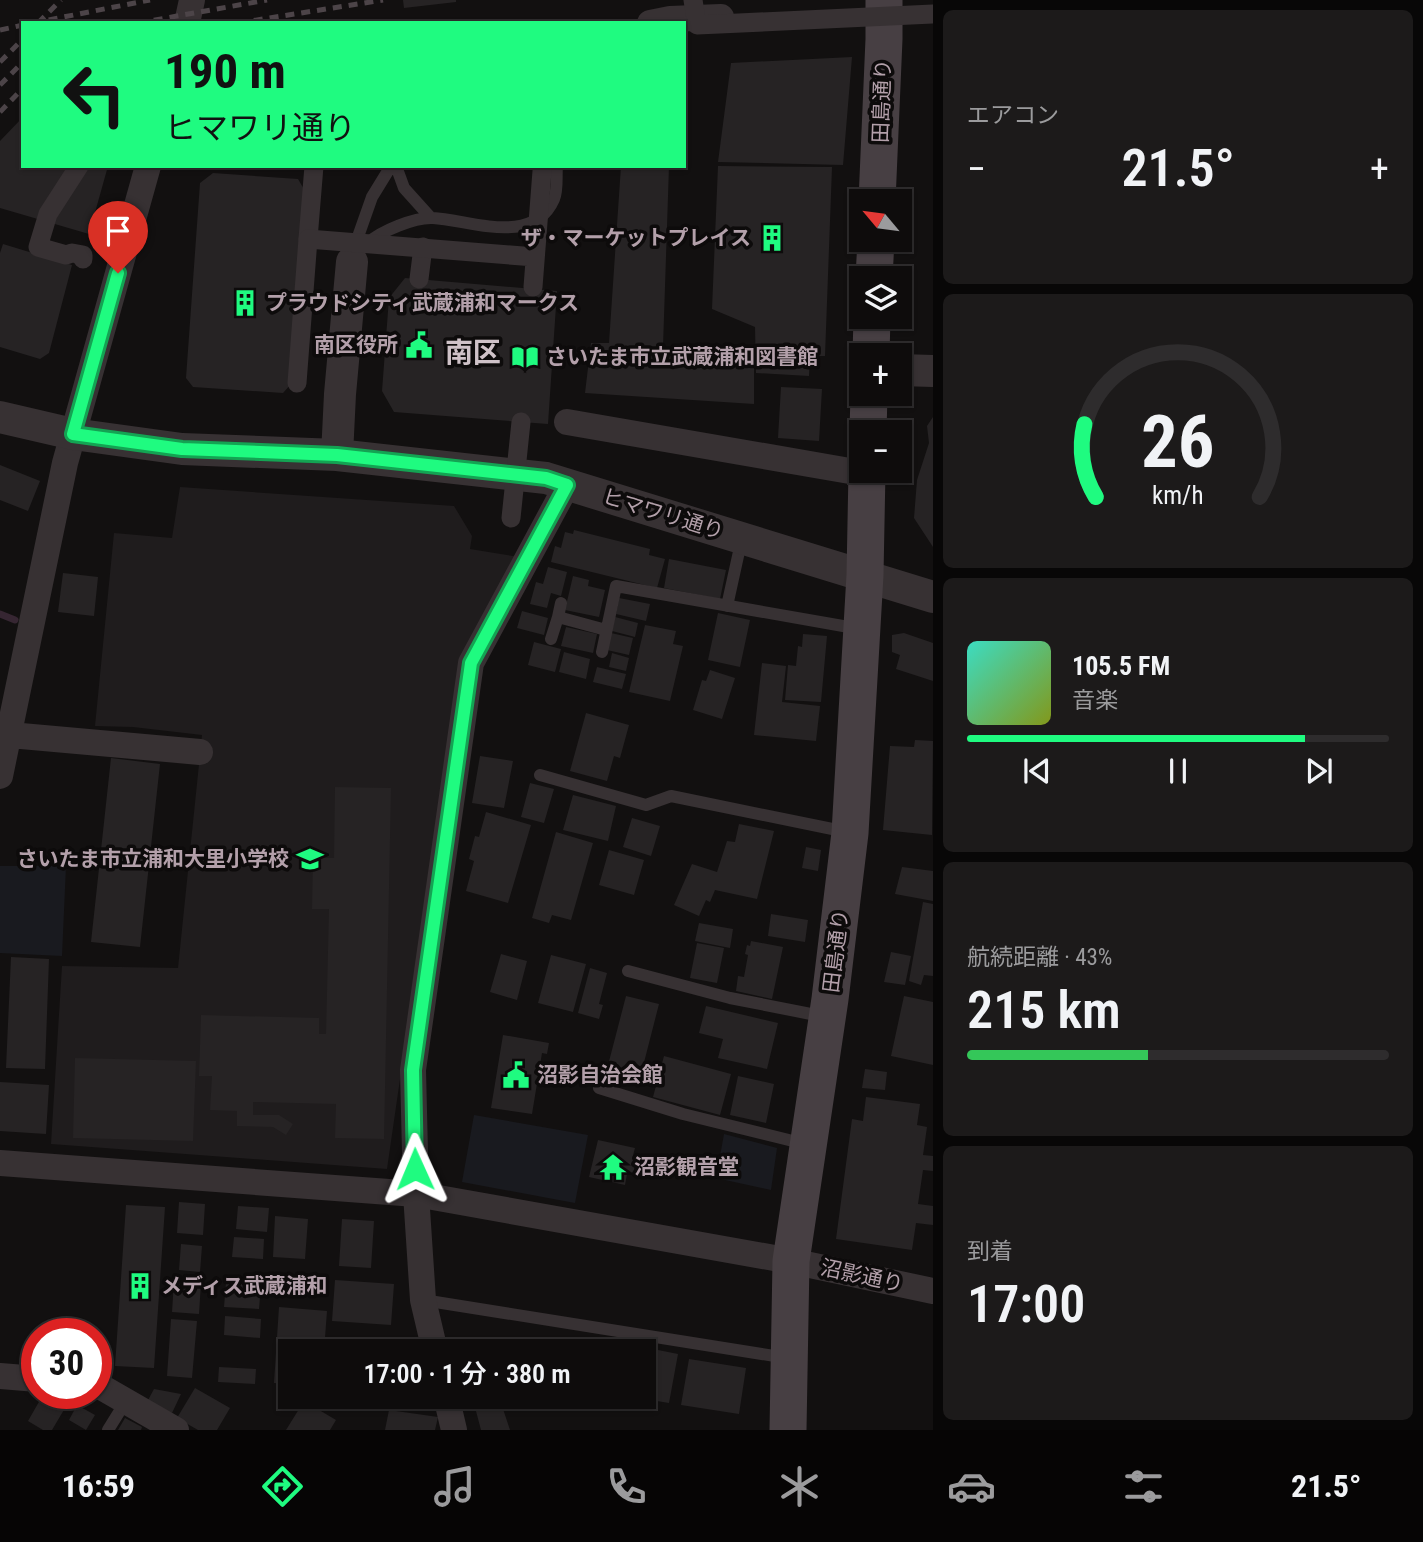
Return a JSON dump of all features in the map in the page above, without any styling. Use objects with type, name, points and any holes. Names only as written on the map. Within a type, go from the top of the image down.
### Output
[{"type":"main road","name":"田島通り","points":[[878,189],[883,5]]},
{"type":"main road","name":"田島通り","points":[[788,1430],[791,1261],[827,1018],[850,833],[867,483]]},
{"type":"street","points":[[187,21],[192,0]]},
{"type":"street","points":[[660,21],[883,5]]},
{"type":"street","points":[[655,21],[695,7],[698,26],[933,14]]},
{"type":"street","points":[[78,168],[48,214],[38,247],[66,255],[83,255],[83,259]]},
{"type":"street","points":[[0,776],[73,434],[147,168]]},
{"type":"street","points":[[297,383],[314,168]]},
{"type":"street","points":[[533,288],[542,168]]},
{"type":"street","points":[[308,239],[535,257]]},
{"type":"street","points":[[419,279],[423,247]]},
{"type":"street","points":[[337,455],[352,262]]},
{"type":"street","points":[[912,370],[933,371]]},
{"type":"street","name":"ヒマワリ通り","points":[[0,417],[73,434],[182,449],[337,455],[546,478],[933,597]]},
{"type":"street","points":[[511,518],[521,422]]},
{"type":"street","points":[[567,422],[849,470]]},
{"type":"street","points":[[432,1339],[423,1300],[416,1194],[413,1070],[471,663],[567,485]]},
{"type":"street","points":[[10,735],[200,752]]},
{"type":"street","name":"沼影通り","points":[[0,1163],[416,1194],[791,1261],[933,1291]]},
{"type":"street","points":[[0,1376],[21,1378]]},
{"type":"street","points":[[112,1393],[176,1430]]},
{"type":"street","points":[[449,1409],[454,1430]]},
{"type":"lane","points":[[352,262],[355,240],[367,208],[392,168]]},
{"type":"lane","points":[[394,168],[404,188],[430,218]]},
{"type":"lane","points":[[352,262],[374,237],[401,225],[430,218],[502,228],[527,223],[542,215],[554,199],[557,168]]},
{"type":"lane","points":[[727,606],[742,538]]},
{"type":"lane","points":[[602,652],[616,586],[861,630]]},
{"type":"lane","points":[[551,639],[561,603]]},
{"type":"lane","points":[[558,617],[606,630]]},
{"type":"lane","points":[[540,775],[646,805],[671,796],[850,833]]},
{"type":"lane","points":[[628,971],[730,998],[827,1018]]},
{"type":"lane","points":[[599,1088],[683,1114],[808,1145]]},
{"type":"lane","points":[[423,1300],[788,1359]]},
{"type":"lane","points":[[108,1430],[126,1401]]},
{"type":"shaded area","name":"さいたま市立浦和大里小学校","points":[[180,487],[454,506],[472,536],[470,549],[519,557],[461,658],[387,1169],[51,1144],[62,966],[178,968],[202,735],[133,727],[95,726],[114,533],[172,538]]},
{"type":"shaded area","points":[[0,866],[66,866],[62,956],[0,953]]},
{"type":"shaded area","points":[[474,1115],[588,1135],[575,1203],[462,1182]]},
{"type":"shaded area","points":[[724,1134],[777,1148],[771,1190],[716,1178]]},
{"type":"building","points":[[403,0],[456,0],[456,2],[404,8]]},
{"type":"building","points":[[852,57],[843,165],[718,162],[731,63]]},
{"type":"building","points":[[21,119],[21,168],[107,168],[89,234],[0,208],[0,141]]},
{"type":"building","name":"ザ・マーケットプレイス","points":[[718,166],[832,167],[825,356],[810,356],[809,376],[756,373],[755,327],[712,309]]},
{"type":"building","points":[[621,168],[669,168],[663,347],[754,354],[754,404],[585,393],[591,343],[609,343]]},
{"type":"building","name":"プラウドシティ武蔵浦和マークス","points":[[213,173],[298,179],[305,191],[292,383],[283,393],[193,387],[186,378],[200,183]]},
{"type":"building","points":[[3,244],[72,265],[49,353],[40,359],[0,347],[0,253]]},
{"type":"building","points":[[405,278],[557,291],[548,424],[394,412],[382,391],[389,298]]},
{"type":"building","points":[[781,387],[822,389],[819,441],[778,438]]},
{"type":"building","points":[[933,417],[933,547],[914,518],[917,480],[929,443],[927,426]]},
{"type":"building","points":[[0,465],[40,481],[28,511],[0,500]]},
{"type":"building","points":[[574,530],[650,549],[649,555],[665,559],[657,588],[551,562],[555,546],[561,548],[565,532],[573,534]]},
{"type":"building","points":[[669,559],[726,570],[720,599],[664,588]]},
{"type":"building","points":[[548,567],[567,572],[561,596],[551,593],[547,608],[530,604],[536,582],[543,584]]},
{"type":"building","points":[[63,573],[98,577],[94,616],[58,612]]},
{"type":"building","points":[[573,576],[589,580],[588,586],[605,590],[599,617],[565,610]]},
{"type":"building","points":[[619,598],[650,604],[646,621],[616,614]]},
{"type":"building","points":[[522,611],[548,618],[544,635],[517,628]]},
{"type":"building","points":[[718,613],[750,620],[740,667],[708,660]]},
{"type":"building","points":[[615,617],[638,623],[635,637],[612,631]]},
{"type":"building","points":[[645,625],[676,631],[673,644],[683,646],[670,701],[629,692]]},
{"type":"building","points":[[566,627],[597,634],[593,653],[561,646]]},
{"type":"building","points":[[611,633],[633,638],[629,655],[607,650]]},
{"type":"building","points":[[904,633],[933,643],[933,681],[896,669],[900,655],[892,652],[892,635]]},
{"type":"building","points":[[803,634],[827,636],[821,702],[785,700],[788,665],[796,666],[798,646],[802,647]]},
{"type":"building","points":[[534,642],[561,649],[555,672],[528,665]]},
{"type":"building","points":[[564,652],[590,659],[586,679],[559,672]]},
{"type":"building","points":[[612,653],[629,658],[626,671],[609,667]]},
{"type":"building","points":[[762,663],[786,666],[782,702],[820,706],[816,741],[754,735]]},
{"type":"building","points":[[597,667],[626,674],[622,689],[593,682]]},
{"type":"building","points":[[710,670],[735,678],[722,719],[693,710],[702,680],[706,681]]},
{"type":"building","points":[[586,713],[629,725],[620,758],[614,756],[607,781],[570,771]]},
{"type":"building","points":[[915,740],[933,741],[932,835],[883,830],[890,746],[914,747]]},
{"type":"building","points":[[480,756],[513,761],[504,808],[472,803]]},
{"type":"building","points":[[111,758],[160,764],[140,947],[91,942]]},
{"type":"building","points":[[530,783],[554,789],[544,823],[521,817]]},
{"type":"building","points":[[335,787],[391,788],[384,1139],[335,1138],[336,1104],[253,1102],[253,1115],[279,1115],[293,1124],[286,1135],[273,1127],[237,1126],[237,1111],[210,1110],[212,1076],[199,1076],[201,1015],[319,1018],[319,1034],[326,1034],[329,909],[312,909],[313,858],[334,858]]},
{"type":"building","points":[[573,795],[616,806],[608,841],[563,830]]},
{"type":"building","points":[[486,812],[531,825],[508,903],[466,891],[474,861],[469,859],[475,836],[479,837]]},
{"type":"building","points":[[632,818],[660,826],[651,856],[623,847]]},
{"type":"building","points":[[739,824],[774,831],[757,899],[715,890],[710,902],[706,900],[699,916],[674,905],[692,864],[717,872],[727,841],[735,842]]},
{"type":"building","points":[[556,832],[593,843],[571,920],[552,915],[549,923],[532,918]]},
{"type":"building","points":[[806,847],[821,850],[818,871],[802,868]]},
{"type":"building","points":[[609,850],[644,860],[634,895],[599,885]]},
{"type":"building","points":[[902,867],[933,871],[933,901],[895,894]]},
{"type":"building","points":[[923,902],[933,904],[933,976],[924,975],[921,985],[909,981]]},
{"type":"building","points":[[771,914],[808,920],[805,942],[768,936]]},
{"type":"building","points":[[699,923],[733,929],[730,948],[695,941]]},
{"type":"building","points":[[751,941],[783,947],[772,999],[736,991],[738,976],[744,977],[748,955],[745,954]]},
{"type":"building","points":[[697,943],[724,948],[717,983],[690,978]]},
{"type":"building","points":[[891,952],[911,956],[905,985],[884,982]]},
{"type":"building","points":[[501,954],[527,961],[517,1000],[490,992]]},
{"type":"building","points":[[551,955],[586,964],[573,1012],[538,1003]]},
{"type":"building","points":[[11,957],[49,959],[45,1069],[6,1068]]},
{"type":"building","points":[[590,968],[607,973],[599,1004],[603,1005],[599,1019],[578,1013]]},
{"type":"building","points":[[626,996],[659,1004],[639,1082],[606,1073]]},
{"type":"building","points":[[904,996],[933,1002],[933,1065],[891,1056]]},
{"type":"building","points":[[706,1006],[778,1023],[767,1069],[718,1058],[723,1039],[699,1033]]},
{"type":"building","points":[[503,1035],[549,1043],[547,1054],[542,1053],[532,1114],[491,1108]]},
{"type":"building","points":[[664,1056],[731,1074],[720,1115],[653,1097]]},
{"type":"building","points":[[75,1058],[196,1061],[193,1141],[73,1138]]},
{"type":"building","points":[[865,1069],[887,1072],[885,1090],[862,1088]]},
{"type":"building","points":[[738,1076],[774,1084],[766,1123],[730,1115]]},
{"type":"building","points":[[0,1082],[49,1085],[46,1134],[0,1131]]},
{"type":"building","points":[[866,1097],[920,1104],[917,1125],[927,1127],[923,1155],[933,1156],[933,1171],[923,1170],[918,1204],[933,1206],[933,1225],[916,1223],[912,1250],[836,1239],[852,1119],[863,1121]]},
{"type":"building","name":"沼影観音堂","points":[[598,1140],[635,1148],[632,1159],[636,1160],[633,1175],[627,1174],[625,1185],[589,1177]]},
{"type":"building","points":[[179,1202],[205,1204],[203,1235],[177,1233]]},
{"type":"building","name":"メディス武蔵浦和","points":[[126,1205],[165,1207],[154,1368],[115,1366]]},
{"type":"building","points":[[238,1206],[269,1208],[267,1232],[236,1229]]},
{"type":"building","points":[[275,1216],[308,1219],[305,1259],[273,1257]]},
{"type":"building","points":[[342,1219],[374,1221],[371,1268],[339,1266]]},
{"type":"building","points":[[234,1237],[264,1239],[263,1259],[232,1257]]},
{"type":"building","points":[[181,1244],[202,1246],[200,1272],[179,1270]]},
{"type":"building","points":[[335,1280],[394,1284],[391,1325],[332,1321]]},
{"type":"building","points":[[174,1281],[201,1283],[199,1314],[172,1312]]},
{"type":"building","points":[[226,1283],[261,1285],[259,1309],[224,1307]]},
{"type":"building","points":[[279,1307],[327,1311],[325,1339],[278,1339],[278,1383],[274,1383]]},
{"type":"building","points":[[225,1316],[261,1319],[260,1338],[224,1335]]},
{"type":"building","points":[[171,1319],[197,1321],[192,1378],[167,1376]]},
{"type":"building","points":[[656,1350],[678,1354],[669,1403],[656,1401]]},
{"type":"building","points":[[689,1359],[746,1368],[739,1414],[681,1405]]},
{"type":"building","points":[[219,1367],[256,1369],[255,1384],[218,1382]]},
{"type":"building","points":[[195,1388],[230,1408],[217,1430],[198,1430],[177,1418]]},
{"type":"building","points":[[154,1389],[181,1394],[172,1413],[147,1402]]},
{"type":"building","points":[[35,1409],[64,1409],[52,1430],[43,1430],[28,1421]]},
{"type":"building","points":[[75,1409],[84,1409],[95,1415],[86,1430],[69,1420]]},
{"type":"building","points":[[299,1409],[317,1409],[336,1420],[330,1430],[286,1430]]},
{"type":"building","points":[[475,1409],[503,1409],[510,1430],[481,1430]]},
{"type":"building","points":[[389,1410],[438,1417],[435,1430],[385,1430]]},
{"type":"building","points":[[125,1418],[142,1427],[141,1430],[118,1430]]},
{"type":"waterway","points":[[0,614],[15,620]]},
{"type":"railway","points":[[40,21],[61,0]]},
{"type":"railway","points":[[43,21],[150,0]]},
{"type":"railway","points":[[149,21],[267,0]]},
{"type":"railway","points":[[251,21],[383,0]]},
{"type":"railway","points":[[0,30],[21,25]]},
{"type":"railway","points":[[0,62],[21,41]]},
{"type":"railway","points":[[0,85],[21,64]]},
{"type":"railway","points":[[0,112],[21,90]]},
{"type":"place","name":"ザ・マーケットプレイス","points":[[772,238]]},
{"type":"place","name":"プラウドシティ武蔵浦和マークス","points":[[245,303]]},
{"type":"place","name":"南区役所","points":[[419,345]]},
{"type":"place","name":"さいたま市立武蔵浦和図書館","points":[[525,357]]},
{"type":"place","name":"さいたま市立浦和大里小学校","points":[[310,859]]},
{"type":"place","name":"沼影自治会館","points":[[516,1075]]},
{"type":"place","name":"沼影観音堂","points":[[613,1167]]},
{"type":"place","name":"メディス武蔵浦和","points":[[140,1286]]},
{"type":"district","name":"南区","points":[[473,352]]},
{"type":"route","points":[[118,273],[73,434],[182,449],[337,455],[546,478],[567,485],[471,663],[413,1070],[415,1169]]}]
